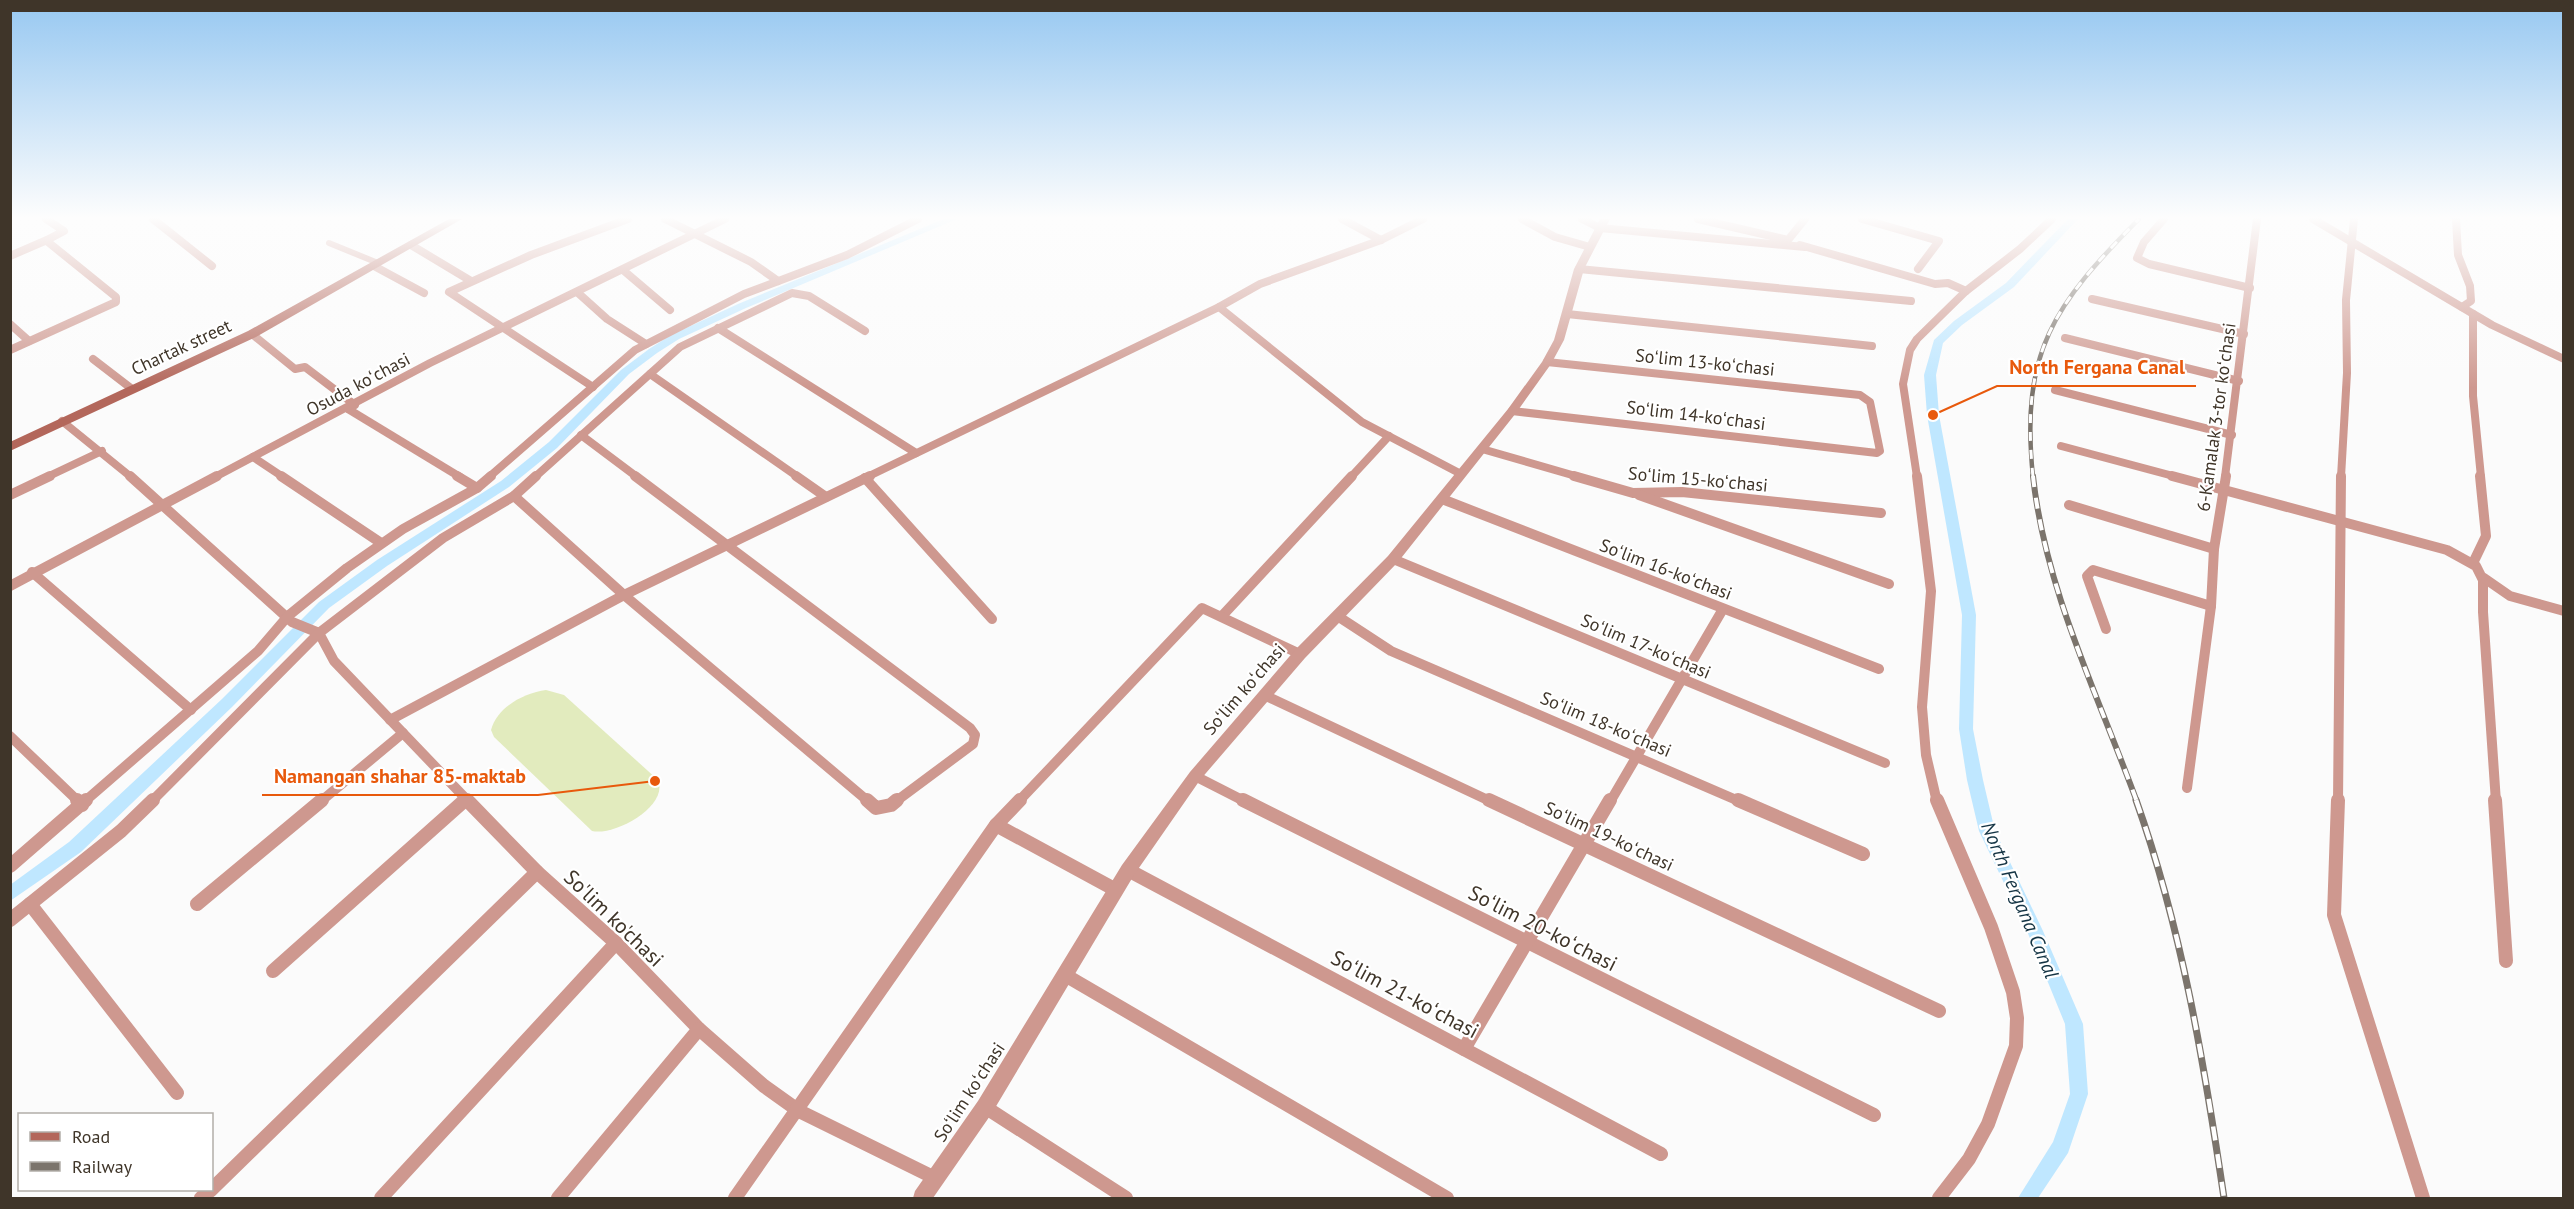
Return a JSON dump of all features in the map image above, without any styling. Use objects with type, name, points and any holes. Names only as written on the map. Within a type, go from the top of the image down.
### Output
[{"type":"main road","name":"Chartak street","points":[[10,447],[252,334],[356,275]]},
{"type":"street","points":[[10,350],[116,302],[116,297],[90,275]]},
{"type":"street","points":[[395,275],[424,293]]},
{"type":"street","points":[[462,275],[471,281]]},
{"type":"street","points":[[485,275],[452,289],[449,293],[593,387]]},
{"type":"street","name":"Osuda koʻchasi","points":[[10,586],[32,572],[351,407],[430,363],[612,275]]},
{"type":"street","points":[[629,275],[670,310]]},
{"type":"street","points":[[773,275],[778,280]]},
{"type":"street","points":[[10,866],[258,651],[290,619],[381,543],[477,488],[621,360],[694,318],[791,275]]},
{"type":"street","points":[[390,720],[624,595],[1219,307],[1279,275]]},
{"type":"street","name":"Soʻlim koʻchasi","points":[[921,1198],[985,1107],[1128,870],[1195,776],[1300,654],[1339,617],[1393,559],[1512,411],[1547,362],[1558,340],[1578,275]]},
{"type":"street","points":[[1646,275],[1911,301]]},
{"type":"street","points":[[1904,275],[1935,284],[1948,283],[1966,291]]},
{"type":"street","points":[[1939,1198],[1969,1159],[1988,1124],[2016,1046],[2017,1018],[2013,992],[1991,927],[1937,802],[1925,745],[1922,706],[1931,591],[1903,384],[1910,350],[1917,339],[1966,291],[1986,275]]},
{"type":"street","points":[[2197,275],[2250,288]]},
{"type":"street","name":"6-Kamalak 3-tor koʻchasi","points":[[2187,788],[2211,606],[2214,549],[2232,435],[2251,275]]},
{"type":"street","points":[[2348,275],[2337,885],[2334,915],[2423,1198]]},
{"type":"street","points":[[2409,275],[2473,314],[2535,347],[2564,358]]},
{"type":"street","points":[[2462,307],[2471,301],[2470,286],[2466,275]]},
{"type":"street","points":[[577,292],[607,319],[646,344]]},
{"type":"street","points":[[10,920],[121,831],[226,729],[316,631],[443,538],[514,496],[680,347],[785,296],[797,293],[809,296],[865,331]]},
{"type":"street","points":[[2092,298],[2244,334]]},
{"type":"street","points":[[1219,307],[1362,422],[1461,474]]},
{"type":"street","points":[[1567,314],[1872,346]]},
{"type":"street","points":[[2473,314],[2473,396],[2486,536],[2481,551],[2474,561]]},
{"type":"street","points":[[10,324],[29,341]]},
{"type":"street","points":[[718,328],[916,453]]},
{"type":"street","points":[[252,334],[295,369],[305,367],[351,407],[477,488]]},
{"type":"street","points":[[2065,338],[2239,381]]},
{"type":"street","points":[[93,359],[132,389]]},
{"type":"street","name":"Soʻlim 13-koʻchasi","points":[[1547,362],[1860,395],[1870,402],[1880,451],[1877,453]]},
{"type":"street","points":[[650,374],[826,497]]},
{"type":"street","points":[[2055,390],[2232,435]]},
{"type":"street","name":"Soʻlim 14-koʻchasi","points":[[1512,411],[1877,453]]},
{"type":"street","points":[[62,421],[102,451],[290,619],[316,631]]},
{"type":"street","points":[[514,496],[624,595],[876,808],[891,805],[973,744],[975,735],[970,728],[581,435]]},
{"type":"street","points":[[1222,616],[1389,436]]},
{"type":"street","points":[[2061,446],[2447,550],[2474,561],[2484,578],[2510,596],[2564,611]]},
{"type":"street","name":"Soʻlim 15-koʻchasi","points":[[1482,449],[1633,493],[1682,492],[1881,513]]},
{"type":"street","points":[[10,495],[102,451]]},
{"type":"street","points":[[253,457],[381,543]]},
{"type":"street","points":[[865,478],[992,620]]},
{"type":"street","points":[[1633,493],[1888,584]]},
{"type":"street","name":"Soʻlim 16-koʻchasi","points":[[1442,499],[1878,669]]},
{"type":"street","points":[[2069,505],[2214,549]]},
{"type":"street","name":"Soʻlim 17-koʻchasi","points":[[1393,559],[1885,763]]},
{"type":"street","points":[[2106,629],[2087,576],[2093,570],[2211,606]]},
{"type":"street","points":[[32,572],[191,710]]},
{"type":"street","points":[[2484,578],[2483,612],[2506,962]]},
{"type":"street","points":[[735,1198],[799,1111],[996,825],[1201,609],[1222,616],[1300,654]]},
{"type":"street","points":[[1464,1049],[1724,609]]},
{"type":"street","name":"Soʻlim 18-koʻchasi","points":[[1339,617],[1391,651],[1863,854]]},
{"type":"street","name":"So'lim ko'chasi","points":[[316,631],[334,661],[466,799],[537,872],[616,943],[699,1029],[764,1086],[799,1111],[935,1178]]},
{"type":"street","name":"Soʻlim 19-koʻchasi","points":[[1264,695],[1939,1011]]},
{"type":"street","points":[[196,904],[403,733]]},
{"type":"street","points":[[10,736],[82,805]]},
{"type":"street","name":"Soʻlim 20-koʻchasi","points":[[1195,776],[1874,1115]]},
{"type":"street","points":[[273,971],[466,799]]},
{"type":"street","points":[[996,825],[1116,890]]},
{"type":"street","name":"Soʻlim 21-koʻchasi","points":[[1128,870],[1661,1154]]},
{"type":"street","points":[[213,1187],[537,872]]},
{"type":"street","points":[[30,904],[177,1093]]},
{"type":"street","points":[[381,1198],[616,943]]},
{"type":"street","points":[[1065,975],[1446,1198]]},
{"type":"street","points":[[558,1198],[699,1029]]},
{"type":"street","points":[[985,1107],[1126,1198]]},
{"type":"green space","points":[[546,690],[564,695],[658,780],[659,790],[656,800],[638,817],[614,829],[592,831],[494,737],[491,730],[494,722],[505,708],[529,694]]},
{"type":"waterway","points":[[10,894],[75,847],[227,703],[324,605],[382,563],[505,484],[553,445],[625,372],[675,337],[816,275]]},
{"type":"waterway","name":"North Fergana Canal","points":[[2019,275],[2010,285],[1958,323],[1938,342],[1930,375],[1933,415],[1969,615],[1966,729],[1975,780],[1987,831],[2035,931],[2074,1024],[2079,1094],[2061,1147],[2027,1198]]},
{"type":"railway","points":[[2033,477],[2030,433],[2032,396],[2038,363],[2049,333],[2065,305],[2087,275]]},
{"type":"railway","points":[[2033,476],[2039,518],[2061,601],[2137,802]]},
{"type":"railway","points":[[2136,800],[2179,947],[2208,1097],[2224,1198]]},
{"type":"place","name":"North Fergana Canal","points":[[1933,415]]},
{"type":"place","name":"Namangan shahar 85-maktab","points":[[655,781]]}]
